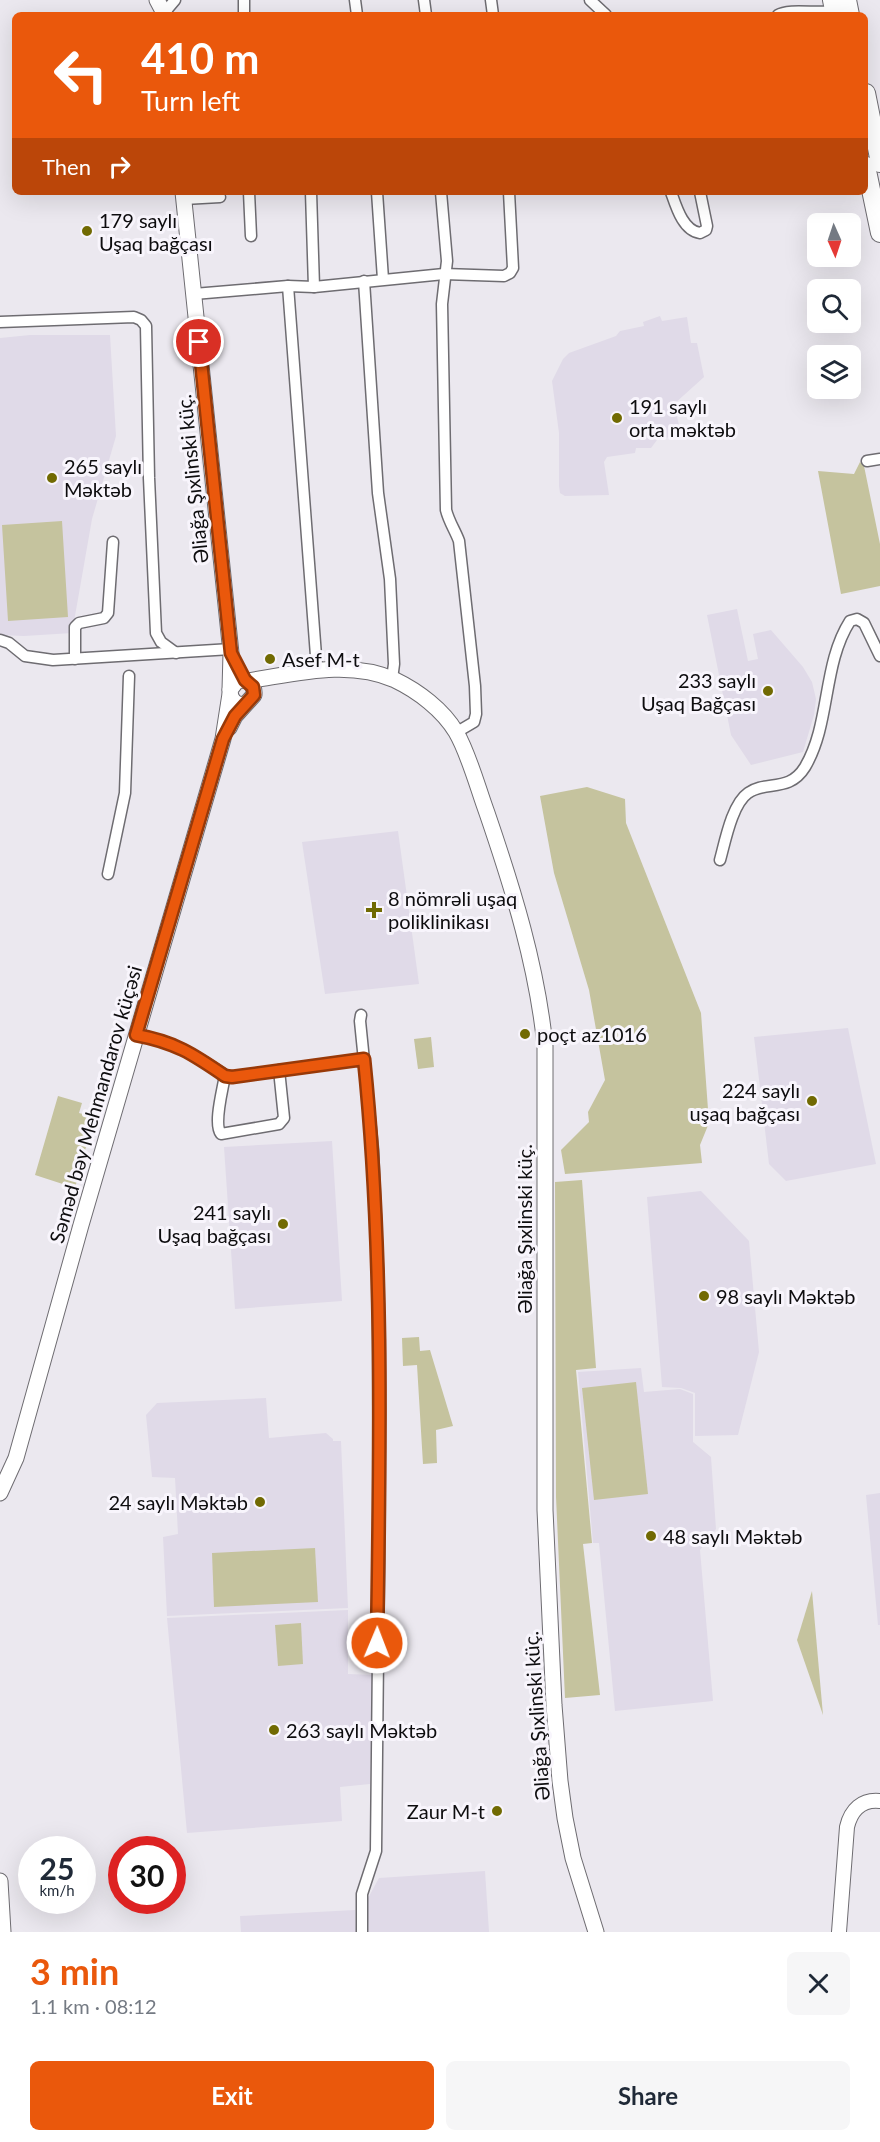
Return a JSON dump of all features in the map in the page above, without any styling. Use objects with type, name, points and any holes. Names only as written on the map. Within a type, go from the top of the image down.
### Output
[{"type":"main road","points":[[868,109],[874,156]]},
{"type":"main road","points":[[868,176],[880,233]]},
{"type":"main road","name":"Əliağa Şıxlinski küç.","points":[[183,195],[231,651]]},
{"type":"main road","points":[[231,651],[246,680],[255,691],[249,702]]},
{"type":"main road","points":[[223,739],[230,692],[231,651]]},
{"type":"main road","name":"Əliağa Şıxlinski küç.","points":[[246,680],[316,669],[357,671],[392,679],[426,700],[443,715],[456,732],[487,814],[523,926],[540,999],[545,1046],[545,1510],[554,1705],[565,1818],[576,1869],[596,1932]]},
{"type":"main road","points":[[223,739],[235,716],[281,676]]},
{"type":"main road","points":[[246,680],[234,683],[230,692],[234,702],[249,702]]},
{"type":"main road","name":"Səməd bəy Mehmandarov küçəsi","points":[[2,1487],[16,1458],[223,739]]},
{"type":"main road","points":[[0,1881],[3,1932]]},
{"type":"street","points":[[162,9],[174,0]]},
{"type":"street","points":[[590,0],[603,12]]},
{"type":"street","points":[[183,195],[220,196]]},
{"type":"street","points":[[249,195],[251,236]]},
{"type":"street","points":[[311,195],[314,287]]},
{"type":"street","points":[[377,195],[383,279]]},
{"type":"street","points":[[441,195],[447,261],[442,304],[446,510],[448,521],[459,541],[476,714],[474,722],[456,732]]},
{"type":"street","points":[[194,294],[288,286],[314,287],[444,274],[504,276],[513,268],[509,195]]},
{"type":"street","points":[[672,195],[683,220],[689,228],[700,233],[706,230],[707,226],[701,195]]},
{"type":"street","points":[[364,281],[378,493],[390,579],[394,664],[392,679]]},
{"type":"street","points":[[288,286],[316,669]]},
{"type":"street","points":[[0,322],[134,317],[146,326],[149,478],[156,633],[161,642],[176,653]]},
{"type":"street","points":[[867,461],[880,459]]},
{"type":"street","points":[[75,659],[75,627],[79,622],[104,618],[108,613],[113,542]]},
{"type":"street","points":[[720,860],[732,819],[747,793],[787,782],[803,770],[808,761],[822,718],[829,675],[838,645],[850,621],[857,619],[864,623],[880,656]]},
{"type":"street","points":[[0,640],[9,643],[25,656],[52,660],[231,651]]},
{"type":"street","points":[[108,874],[125,793],[129,676]]},
{"type":"street","points":[[361,1015],[373,1150],[378,1274],[379,1559],[376,1851],[363,1894],[362,1932]]},
{"type":"street","points":[[136,1035],[156,1038],[185,1049],[225,1076],[232,1077],[364,1059]]},
{"type":"street","points":[[225,1076],[218,1121],[218,1130],[222,1134],[279,1124],[284,1118],[279,1070]]},
{"type":"street","points":[[839,1932],[849,1816],[855,1808],[864,1803],[872,1800],[880,1801]]},
{"type":"shaded area","name":"191 saylı orta məktəb","points":[[660,316],[662,321],[687,317],[691,343],[697,343],[704,377],[674,404],[681,434],[657,440],[651,448],[636,448],[635,453],[607,457],[604,462],[609,495],[565,496],[560,493],[559,486],[559,433],[552,381],[563,359],[569,353],[616,336],[620,331],[644,326],[643,322]]},
{"type":"shaded area","name":"265 saylı Məktəb","points":[[30,335],[110,335],[116,436],[92,519],[72,633],[0,635],[0,338]]},
{"type":"shaded area","points":[[860,462],[864,466],[880,544],[880,586],[841,594],[818,471],[854,474]]},
{"type":"shaded area","points":[[62,521],[68,617],[8,621],[2,525]]},
{"type":"shaded area","name":"233 saylı Uşaq Bağçası","points":[[737,609],[748,661],[758,659],[753,634],[771,630],[803,667],[812,682],[816,699],[814,715],[803,752],[751,765],[731,735],[707,615]]},
{"type":"shaded area","points":[[587,787],[625,799],[626,823],[701,1013],[709,1123],[700,1145],[702,1163],[565,1174],[561,1150],[589,1122],[588,1112],[605,1080],[589,990],[554,873],[540,796]]},
{"type":"shaded area","points":[[398,831],[419,984],[325,994],[302,842]]},
{"type":"shaded area","name":"224 saylı uşaq bağçası","points":[[848,1028],[876,1164],[786,1181],[769,1164],[754,1037]]},
{"type":"shaded area","points":[[431,1037],[434,1067],[418,1069],[414,1039]]},
{"type":"shaded area","points":[[58,1096],[82,1103],[79,1113],[94,1117],[75,1188],[35,1175]]},
{"type":"shaded area","name":"241 saylı Uşaq bağçası","points":[[332,1141],[342,1301],[235,1309],[224,1147]]},
{"type":"shaded area","points":[[582,1180],[596,1368],[576,1370],[592,1543],[583,1544],[600,1695],[565,1698],[556,1497],[555,1182]]},
{"type":"shaded area","name":"98 saylı Məktəb","points":[[701,1191],[749,1241],[759,1352],[738,1435],[695,1436],[695,1393],[681,1388],[662,1387],[647,1197]]},
{"type":"shaded area","points":[[419,1337],[420,1351],[430,1350],[453,1426],[436,1430],[437,1463],[423,1464],[417,1365],[403,1366],[402,1338]]},
{"type":"shaded area","name":"48 saylı Məktəb","points":[[641,1368],[644,1392],[680,1389],[693,1394],[693,1442],[711,1457],[716,1529],[700,1550],[713,1701],[615,1711],[599,1543],[593,1543],[578,1372]]},
{"type":"shaded area","points":[[636,1382],[648,1494],[594,1500],[582,1388]]},
{"type":"shaded area","name":"24 saylı Məktəb","points":[[266,1398],[269,1438],[326,1433],[333,1441],[341,1441],[348,1608],[167,1616],[163,1537],[178,1534],[175,1478],[152,1477],[146,1415],[157,1403]]},
{"type":"shaded area","points":[[880,1493],[880,1625],[878,1625],[866,1495]]},
{"type":"shaded area","points":[[315,1548],[318,1602],[214,1607],[212,1553]]},
{"type":"shaded area","points":[[812,1591],[823,1715],[797,1640]]},
{"type":"shaded area","name":"263 saylı Məktəb","points":[[348,1610],[348,1674],[372,1675],[370,1784],[340,1787],[342,1821],[187,1833],[167,1618]]},
{"type":"shaded area","points":[[301,1623],[303,1664],[278,1666],[275,1625]]},
{"type":"shaded area","points":[[485,1871],[489,1932],[369,1932],[367,1900],[379,1878]]},
{"type":"shaded area","points":[[355,1910],[356,1932],[241,1932],[240,1916]]},
{"type":"place","name":"179 saylı Uşaq bağçası","points":[[87,231]]},
{"type":"place","name":"191 saylı orta məktəb","points":[[617,418]]},
{"type":"place","name":"265 saylı Məktəb","points":[[52,478]]},
{"type":"place","name":"Asef M-t","points":[[270,659]]},
{"type":"place","name":"233 saylı Uşaq Bağçası","points":[[768,691]]},
{"type":"place","name":"8 nömrəli uşaq poliklinikası","points":[[374,910]]},
{"type":"place","name":"poçt az1016","points":[[525,1034]]},
{"type":"place","name":"224 saylı uşaq bağçası","points":[[812,1101]]},
{"type":"place","name":"241 saylı Uşaq bağçası","points":[[283,1224]]},
{"type":"place","name":"98 saylı Məktəb","points":[[704,1296]]},
{"type":"place","name":"24 saylı Məktəb","points":[[260,1502]]},
{"type":"place","name":"48 saylı Məktəb","points":[[651,1536]]},
{"type":"place","name":"263 saylı Məktəb","points":[[274,1730]]},
{"type":"place","name":"Zaur M-t","points":[[497,1811]]},
{"type":"route","points":[[199,342],[231,653],[245,680],[251,683],[255,691],[253,699],[235,716],[223,739],[136,1035],[156,1038],[185,1049],[225,1076],[232,1077],[364,1059],[373,1150],[378,1274],[377,1643]]}]
